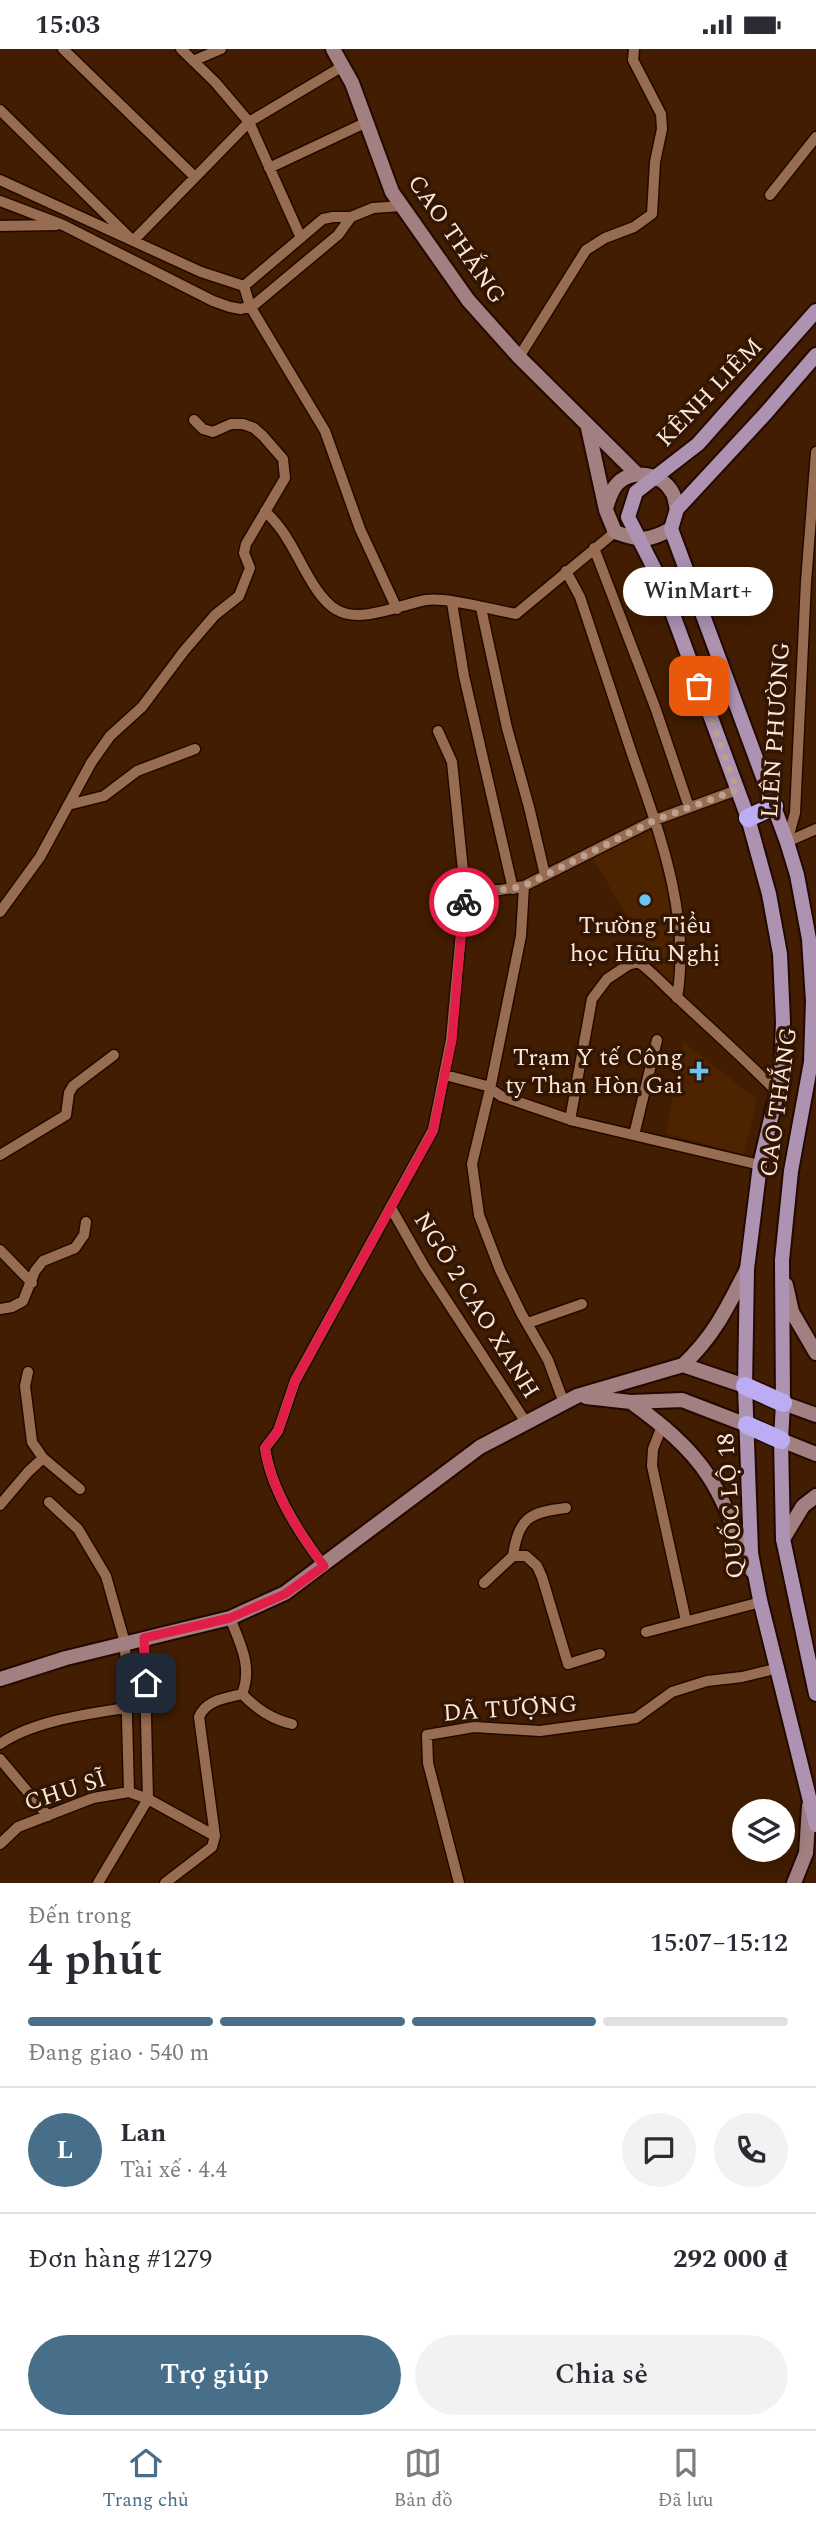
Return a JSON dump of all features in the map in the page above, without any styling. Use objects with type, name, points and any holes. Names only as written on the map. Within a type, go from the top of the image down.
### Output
[{"type":"highway","points":[[748,818],[774,806]]},
{"type":"highway","points":[[745,1386],[783,1403]]},
{"type":"highway","points":[[747,1425],[781,1440]]},
{"type":"main road","name":"CAO THẮNG","points":[[333,49],[352,83],[392,192],[468,300],[519,357],[637,474]]},
{"type":"main road","name":"KÊNH LIÊM","points":[[638,540],[628,517],[636,492],[698,444],[816,311]]},
{"type":"main road","points":[[587,426],[606,510],[615,532],[638,540],[655,538],[671,529],[677,509],[816,355]]},
{"type":"main road","points":[[606,510],[611,492],[619,481],[637,474],[656,477],[672,491],[677,509]]},
{"type":"main road","name":"CAO THẮNG","points":[[671,529],[787,842],[813,938],[811,1062],[791,1171],[782,1260],[783,1403]]},
{"type":"main road","name":"CAO THẮNG","points":[[638,540],[661,582],[748,818],[769,894],[780,954],[783,1022],[781,1076],[760,1165],[747,1269],[745,1386]]},
{"type":"main road","points":[[782,1260],[792,1312],[816,1353]]},
{"type":"main road","points":[[0,1679],[125,1643],[230,1618],[285,1594],[386,1515],[480,1447],[571,1399],[683,1365],[703,1346],[715,1328],[747,1269]]},
{"type":"main road","points":[[683,1365],[745,1386]]},
{"type":"main road","name":"QUỐC LỘ 18","points":[[745,1386],[751,1553],[816,1825]]},
{"type":"main road","points":[[571,1399],[632,1402],[682,1400],[747,1425]]},
{"type":"main road","points":[[632,1402],[692,1455],[710,1478],[756,1580]]},
{"type":"main road","points":[[783,1403],[816,1415]]},
{"type":"main road","name":"QUỐC LỘ 18","points":[[783,1403],[783,1539],[816,1694]]},
{"type":"main road","points":[[781,1440],[816,1454]]},
{"type":"main road","points":[[783,1539],[803,1506],[816,1496]]},
{"type":"main road","points":[[794,1883],[806,1853],[810,1801]]},
{"type":"street","points":[[63,49],[195,177]]},
{"type":"street","points":[[181,49],[215,82],[249,123],[300,238]]},
{"type":"street","points":[[193,61],[221,49]]},
{"type":"street","points":[[519,357],[586,250],[606,238],[634,227],[652,214],[655,162],[662,129],[661,114],[633,60],[634,49]]},
{"type":"street","points":[[133,241],[249,123],[343,66]]},
{"type":"street","points":[[0,110],[133,241]]},
{"type":"street","points":[[269,168],[367,122]]},
{"type":"street","points":[[769,195],[816,137]]},
{"type":"street","points":[[0,180],[201,272],[244,286]]},
{"type":"street","points":[[0,201],[63,225],[213,301],[240,309],[260,300],[338,235],[351,217]]},
{"type":"street","points":[[244,286],[323,219],[351,217],[373,208],[402,206]]},
{"type":"street","points":[[0,226],[63,225]]},
{"type":"street","points":[[244,286],[250,306],[325,431],[360,529],[397,609]]},
{"type":"street","points":[[0,912],[40,857],[110,736],[142,707],[215,615],[239,596],[250,568],[244,554],[246,544],[285,478],[284,460],[272,444],[254,428],[231,424],[213,432],[203,429],[194,420]]},
{"type":"street","name":"LIÊN PHƯỜNG","points":[[787,842],[795,813],[806,582],[816,452]]},
{"type":"street","points":[[265,511],[288,539],[319,592],[337,611],[358,614],[397,609],[428,600],[516,614],[615,532]]},
{"type":"street","points":[[594,548],[655,708],[689,807]]},
{"type":"street","points":[[566,571],[580,597],[655,820],[676,900],[681,975],[677,998]]},
{"type":"street","points":[[452,603],[464,676],[513,888]]},
{"type":"street","points":[[481,608],[507,728],[530,807],[545,875]]},
{"type":"street","points":[[324,1566],[289,1511],[270,1472],[265,1448],[278,1431],[295,1381],[433,1131],[452,1040],[465,890],[452,762],[438,730]]},
{"type":"street","points":[[68,805],[104,796],[137,771],[195,749]]},
{"type":"street","points":[[465,890],[524,886],[655,820],[737,790]]},
{"type":"street","points":[[787,842],[816,829]]},
{"type":"street","points":[[524,886],[521,936],[472,1164],[480,1215],[500,1270],[571,1399]]},
{"type":"street","points":[[570,1120],[592,999],[607,979],[628,965],[639,962],[655,974],[778,1093]]},
{"type":"street","points":[[634,1135],[657,1040]]},
{"type":"street","points":[[0,1155],[66,1115],[69,1093],[73,1086],[114,1055]]},
{"type":"street","points":[[445,1075],[570,1120],[760,1165]]},
{"type":"street","name":"NGÕ 2 CAO XANH","points":[[391,1208],[424,1266],[527,1424]]},
{"type":"street","points":[[0,1309],[23,1301],[35,1271],[43,1261],[75,1248],[84,1235],[86,1222]]},
{"type":"street","points":[[0,1250],[32,1283]]},
{"type":"street","points":[[528,1323],[582,1304]]},
{"type":"street","points":[[28,1372],[25,1386],[32,1442],[43,1458],[80,1489]]},
{"type":"street","points":[[662,1426],[653,1449],[652,1466],[686,1621]]},
{"type":"street","points":[[0,1505],[27,1472],[43,1458]]},
{"type":"street","points":[[49,1502],[78,1529],[106,1576],[125,1643],[129,1792]]},
{"type":"street","points":[[484,1583],[513,1556],[520,1527],[533,1514],[566,1508]]},
{"type":"street","points":[[513,1556],[526,1556],[537,1566],[549,1594],[568,1664],[600,1654]]},
{"type":"street","points":[[646,1632],[761,1602]]},
{"type":"street","points":[[230,1618],[247,1663],[247,1682],[242,1694]]},
{"type":"street","points":[[97,1882],[148,1799],[144,1638]]},
{"type":"street","name":"DÃ TƯỢNG","points":[[459,1883],[428,1763],[427,1735],[474,1727],[540,1731],[636,1718],[672,1692],[707,1681],[741,1678],[779,1668]]},
{"type":"street","points":[[242,1694],[267,1714],[292,1724]]},
{"type":"street","points":[[165,1883],[212,1847],[215,1836],[200,1717],[202,1710],[218,1700],[242,1694]]},
{"type":"street","points":[[0,1744],[9,1738],[52,1723],[126,1708]]},
{"type":"street","points":[[0,1759],[48,1816]]},
{"type":"street","name":"CHU SĨ","points":[[0,1844],[18,1828],[93,1798],[129,1792],[148,1799],[215,1836]]},
{"type":"shaded area","name":"Trường Tiểu học Hữu Nghị","points":[[653,829],[674,905],[677,973],[675,981],[669,982],[654,964],[592,856]]},
{"type":"shaded area","name":"Trạm Y tế Công ty Than Hòn Gai","points":[[683,1042],[757,1099],[744,1155],[666,1133]]},
{"type":"way so far","points":[[464,902],[465,890],[500,890],[524,886],[655,820],[737,790],[699,686]]},
{"type":"place","name":"WinMart+","points":[[699,686]]},
{"type":"place","name":"Trường Tiểu học Hữu Nghị","points":[[645,900]]},
{"type":"place","name":"Trạm Y tế Công ty Than Hòn Gai","points":[[699,1071]]},
{"type":"route","points":[[146,1683],[144,1638],[230,1618],[285,1594],[324,1566],[293,1520],[274,1482],[265,1448],[278,1431],[295,1381],[433,1131],[452,1040],[464,902]]}]
